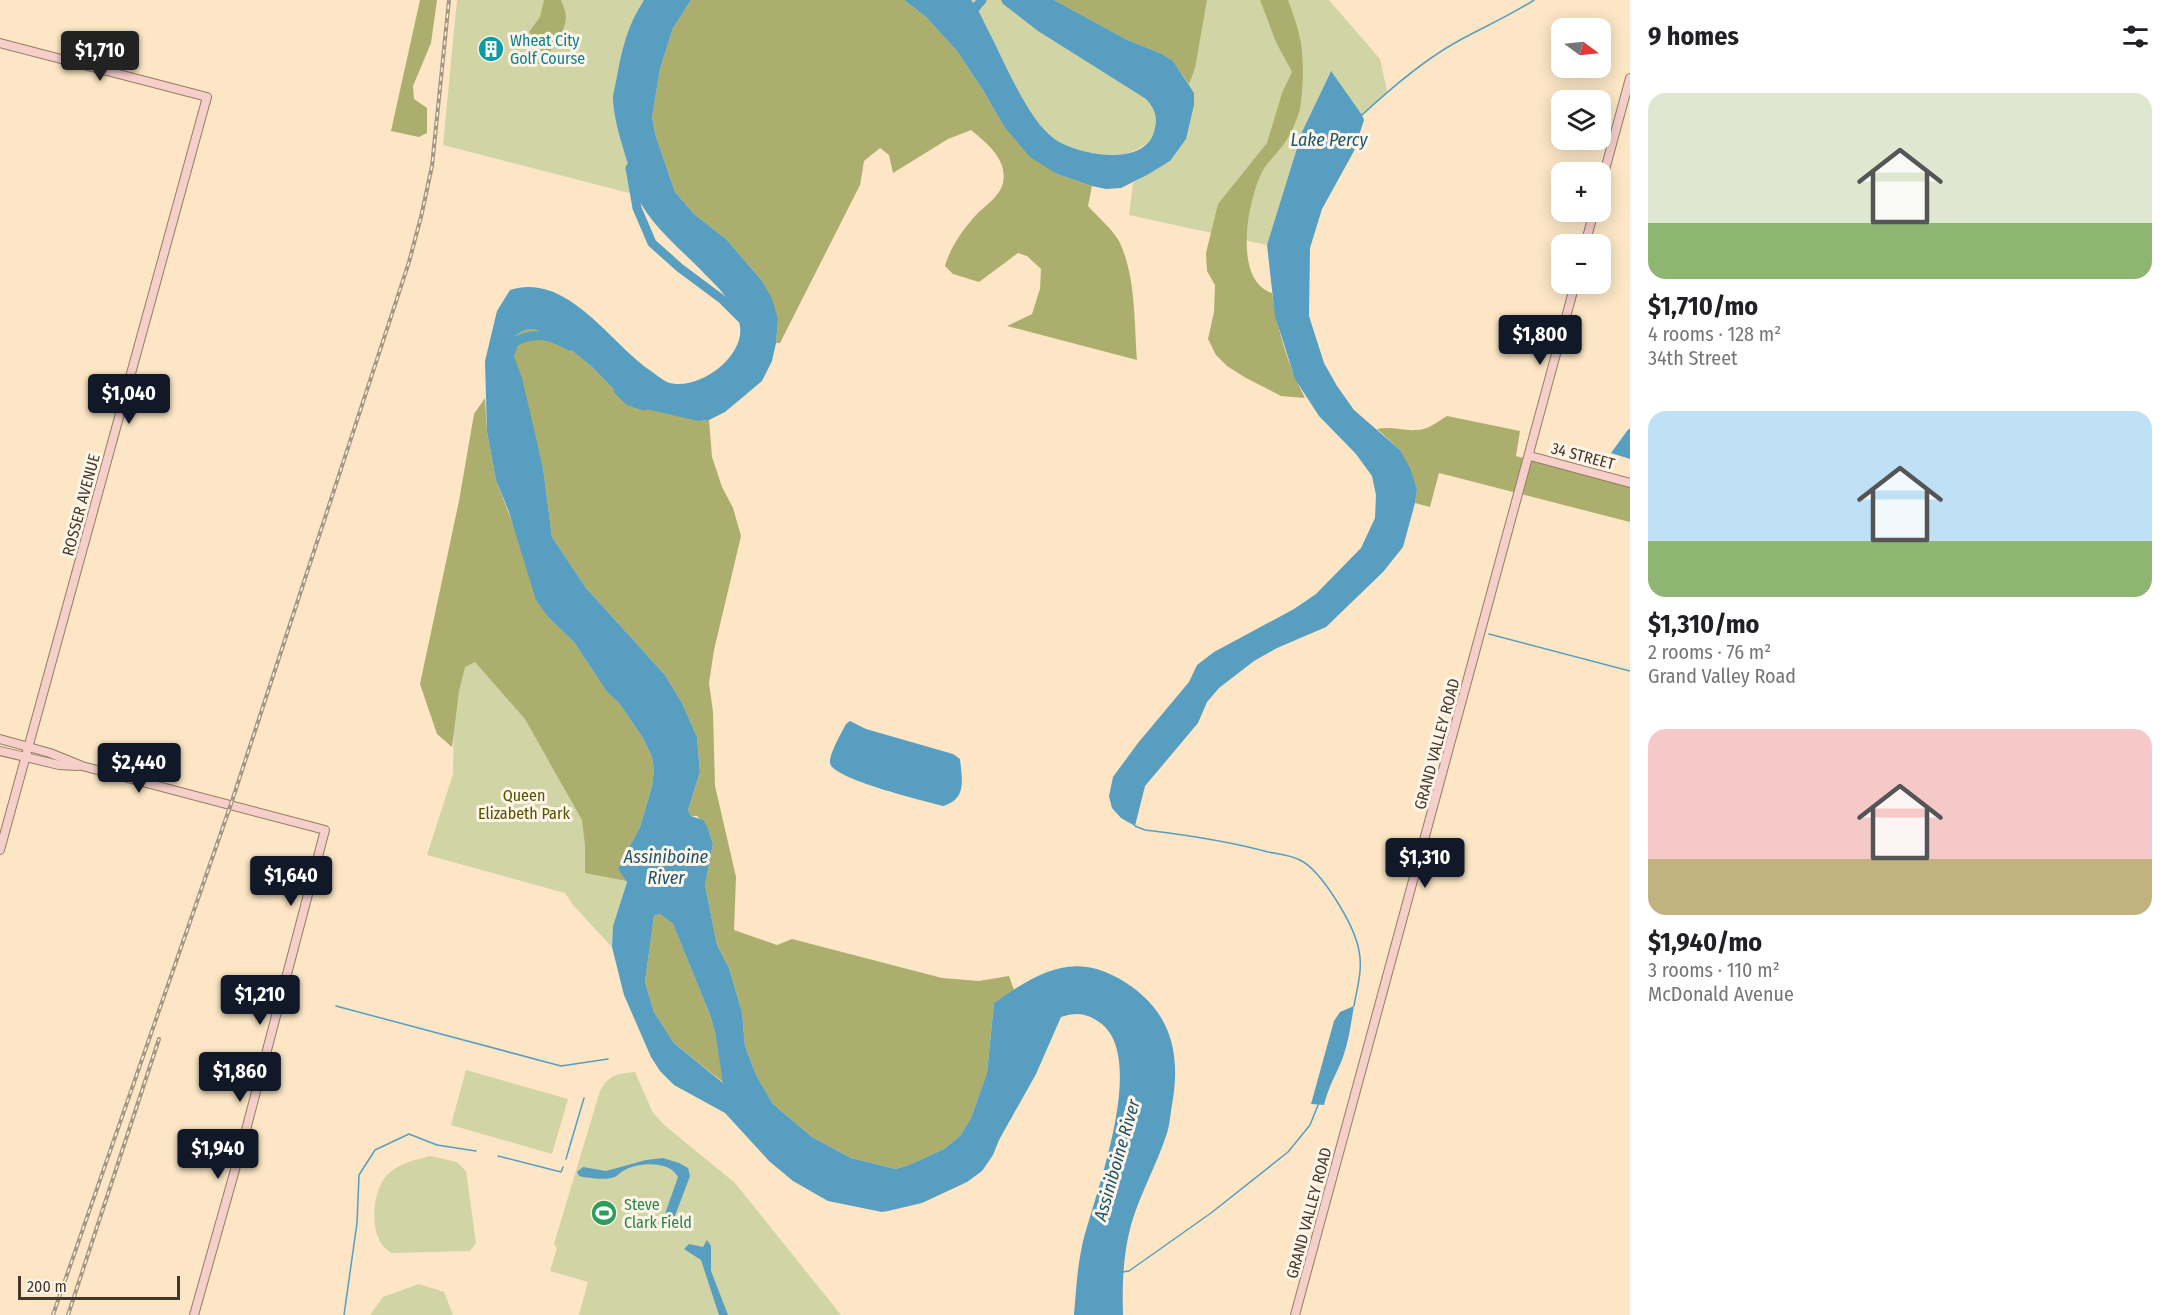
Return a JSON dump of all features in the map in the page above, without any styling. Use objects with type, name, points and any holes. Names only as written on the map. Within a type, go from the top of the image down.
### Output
[{"type":"street","name":"ROSSER AVENUE","points":[[0,43],[207,97],[180,187],[0,850]]},
{"type":"street","points":[[1607,162],[1630,78]]},
{"type":"street","name":"GRAND VALLEY ROAD","points":[[1295,1315],[1572,294]]},
{"type":"street","name":"34 STREET","points":[[1530,456],[1630,483]]},
{"type":"street","points":[[0,739],[82,766],[325,830],[245,1134],[194,1315]]},
{"type":"street","points":[[0,751],[59,765],[82,766]]},
{"type":"green space","points":[[420,0],[437,0],[431,43],[413,86],[414,99],[427,108],[427,133],[419,137],[391,131]]},
{"type":"green space","name":"Wheat City Golf Course","points":[[457,0],[644,0],[637,10],[618,130],[637,195],[443,145]]},
{"type":"green space","points":[[544,0],[561,0],[566,14],[565,22],[561,37],[554,37],[549,59],[533,67],[526,56],[537,48],[538,40],[529,32],[540,17]]},
{"type":"green space","points":[[691,0],[904,0],[926,17],[957,51],[1003,125],[1057,174],[1092,186],[1088,206],[1119,241],[1129,269],[1137,360],[1007,326],[1032,314],[1040,289],[1041,269],[1027,256],[1018,253],[979,282],[953,274],[945,266],[950,252],[962,233],[976,215],[996,196],[1003,183],[1002,167],[995,153],[971,130],[948,139],[893,173],[889,155],[880,148],[864,161],[860,185],[780,343],[776,343],[778,319],[762,281],[727,240],[694,214],[675,192],[656,137],[652,116],[660,69],[673,28]]},
{"type":"green space","points":[[971,0],[1001,0],[1038,31],[1146,99],[1154,110],[1157,120],[1152,138],[1135,150],[1113,156],[1084,152],[1056,140],[1026,105],[980,13]]},
{"type":"green space","points":[[1054,0],[1329,0],[1380,59],[1387,91],[1362,115],[1330,72],[1302,132],[1267,245],[1129,215],[1133,183],[1170,161],[1194,93]]},
{"type":"green space","points":[[1054,0],[1207,0],[1195,68],[1189,84],[1173,61],[1162,54],[1127,40]]},
{"type":"green space","points":[[1260,0],[1288,0],[1301,44],[1302,86],[1300,109],[1292,131],[1264,169],[1257,185],[1248,219],[1248,256],[1252,273],[1260,285],[1272,293],[1284,347],[1305,398],[1281,396],[1246,378],[1227,366],[1216,355],[1208,339],[1214,312],[1215,285],[1207,271],[1206,253],[1218,204],[1267,143],[1282,93],[1292,72],[1276,42]]},
{"type":"green space","points":[[534,329],[554,336],[592,367],[621,395],[698,421],[709,420],[712,457],[722,487],[733,508],[741,536],[714,650],[709,683],[713,712],[715,786],[736,877],[734,930],[777,945],[792,939],[942,978],[979,981],[1009,976],[1014,990],[994,1003],[987,1073],[971,1118],[960,1136],[944,1149],[896,1169],[851,1158],[812,1137],[773,1104],[756,1075],[745,1046],[742,1012],[729,968],[717,945],[705,885],[713,844],[708,828],[697,816],[691,816],[688,810],[700,772],[697,737],[682,703],[665,675],[586,588],[552,537],[543,468],[513,354],[515,336],[524,330]]},
{"type":"green space","points":[[485,398],[487,432],[496,480],[549,618],[574,642],[607,692],[619,703],[643,738],[652,757],[654,770],[652,786],[640,827],[618,869],[627,881],[585,873],[582,820],[525,719],[475,662],[465,667],[459,691],[452,747],[437,734],[420,684],[459,501],[474,414]]},
{"type":"green space","points":[[1447,416],[1520,431],[1516,456],[1630,486],[1630,522],[1439,473],[1430,507],[1415,503],[1417,490],[1400,450],[1377,429],[1420,430]]},
{"type":"green space","name":"Queen Elizabeth Park","points":[[496,610],[627,881],[613,926],[612,947],[573,905],[565,893],[427,855],[453,774],[455,613]]},
{"type":"green space","points":[[660,914],[673,924],[710,1015],[724,1083],[674,1043],[654,1012],[645,982],[654,916]]},
{"type":"green space","points":[[466,1070],[568,1099],[552,1154],[451,1125]]},
{"type":"green space","points":[[635,1072],[652,1111],[663,1124],[735,1183],[841,1315],[579,1315],[588,1282],[550,1271],[557,1248],[554,1244],[600,1091],[614,1076]]},
{"type":"green space","points":[[430,1156],[457,1162],[466,1171],[476,1243],[470,1251],[391,1253],[382,1244],[375,1227],[376,1199],[382,1182],[397,1168]]},
{"type":"green space","points":[[419,1284],[444,1292],[453,1315],[370,1315],[383,1297]]},
{"type":"water","name":"Assiniboine River","points":[[644,0],[691,0],[673,28],[660,69],[652,117],[656,137],[675,192],[694,214],[727,240],[762,281],[772,299],[778,319],[776,343],[772,361],[762,381],[725,412],[709,420],[698,421],[642,408],[621,396],[592,367],[554,336],[534,329],[524,330],[515,336],[513,354],[522,378],[543,468],[552,537],[586,588],[665,675],[682,703],[697,737],[700,772],[688,810],[691,816],[703,820],[713,844],[705,885],[717,945],[729,968],[742,1012],[745,1046],[756,1075],[773,1104],[812,1137],[851,1158],[896,1169],[944,1149],[960,1136],[971,1118],[987,1073],[994,1003],[1024,983],[1053,970],[1084,967],[1101,970],[1135,989],[1160,1016],[1173,1048],[1175,1085],[1167,1132],[1128,1236],[1124,1270],[1123,1315],[1074,1315],[1082,1246],[1106,1163],[1119,1095],[1119,1065],[1113,1039],[1099,1022],[1081,1014],[1061,1017],[1036,1074],[993,1155],[982,1171],[967,1182],[922,1203],[882,1212],[828,1201],[793,1181],[769,1161],[725,1113],[674,1085],[660,1071],[651,1057],[624,995],[612,947],[613,926],[627,882],[618,869],[640,827],[652,786],[654,770],[652,757],[643,738],[619,703],[607,692],[574,642],[549,618],[536,600],[509,512],[496,480],[487,432],[485,361],[497,311],[510,290],[530,287],[550,291],[568,299],[633,357],[667,382],[679,384],[704,378],[727,361],[735,350],[740,326],[730,302],[649,216],[632,183],[616,123],[613,94],[624,46],[638,9]],"holes":[[[660,914],[673,924],[710,1015],[723,1083],[674,1043],[654,1012],[645,982],[654,916]]]},
{"type":"water","points":[[904,0],[971,0],[980,13],[1026,105],[1056,140],[1067,146],[1096,154],[1127,154],[1140,149],[1150,141],[1156,124],[1155,112],[1146,99],[1038,31],[1001,0],[1054,0],[1127,40],[1173,61],[1194,93],[1194,105],[1186,139],[1170,161],[1121,188],[1106,189],[1092,186],[1057,174],[1030,157],[1003,125],[957,51],[926,17]]},
{"type":"water","name":"Lake Percy","points":[[1331,71],[1364,120],[1354,151],[1322,209],[1310,248],[1309,316],[1324,363],[1337,386],[1354,410],[1400,450],[1410,468],[1417,490],[1415,503],[1403,547],[1383,572],[1326,627],[1277,648],[1254,661],[1219,688],[1207,702],[1198,723],[1145,786],[1135,826],[1121,818],[1112,808],[1109,796],[1113,777],[1189,682],[1197,665],[1214,652],[1294,609],[1316,594],[1361,548],[1375,518],[1376,495],[1372,476],[1356,454],[1319,416],[1295,379],[1275,316],[1267,245],[1302,132]]},
{"type":"water","points":[[1630,428],[1630,459],[1611,453],[1627,431]]},
{"type":"water","points":[[850,721],[866,729],[953,754],[960,759],[961,788],[956,799],[943,806],[862,782],[835,769],[830,763],[832,754],[846,724]]},
{"type":"water","points":[[1354,1006],[1345,1051],[1324,1105],[1311,1104],[1334,1021],[1340,1012]]},
{"type":"water","points":[[663,1158],[688,1168],[690,1176],[670,1229],[667,1229],[665,1217],[678,1177],[674,1171],[661,1165],[644,1164],[605,1179],[579,1176],[577,1172],[583,1167],[606,1171],[646,1160]]},
{"type":"water","points":[[707,1240],[711,1246],[711,1271],[728,1315],[719,1315],[701,1260],[684,1249],[689,1244],[703,1247]]},
{"type":"waterway","name":"Assiniboine River","points":[[967,10],[976,7],[982,0]]},
{"type":"waterway","points":[[1362,115],[1429,59],[1534,0]]},
{"type":"waterway","name":"Assiniboine River","points":[[630,168],[637,208],[652,243],[680,268],[723,300],[744,321]]},
{"type":"waterway","name":"Assiniboine River","points":[[511,352],[514,342],[529,336],[549,337],[570,346]]},
{"type":"waterway","name":"Assiniboine River","points":[[618,390],[629,401],[644,406]]},
{"type":"waterway","points":[[1489,634],[1630,671]]},
{"type":"waterway","points":[[1135,826],[1145,830],[1207,839],[1288,856],[1309,866],[1336,900],[1356,940],[1360,965],[1354,1006]]},
{"type":"waterway","points":[[336,1006],[561,1066],[608,1059]]},
{"type":"waterway","points":[[566,1159],[584,1098]]},
{"type":"waterway","points":[[1122,1272],[1129,1271],[1211,1213],[1288,1152],[1310,1125],[1318,1105]]},
{"type":"waterway","points":[[344,1315],[357,1223],[359,1175],[375,1150],[409,1134],[437,1145],[476,1151]]},
{"type":"waterway","points":[[498,1156],[561,1172],[563,1167]]},
{"type":"railway","points":[[53,1315],[231,804],[409,262],[432,166],[449,0]]},
{"type":"railway","points":[[68,1315],[159,1039]]},
{"type":"place","name":"Wheat City Golf Course","points":[[491,49]]},
{"type":"place","name":"Steve Clark Field","points":[[604,1213]]}]
